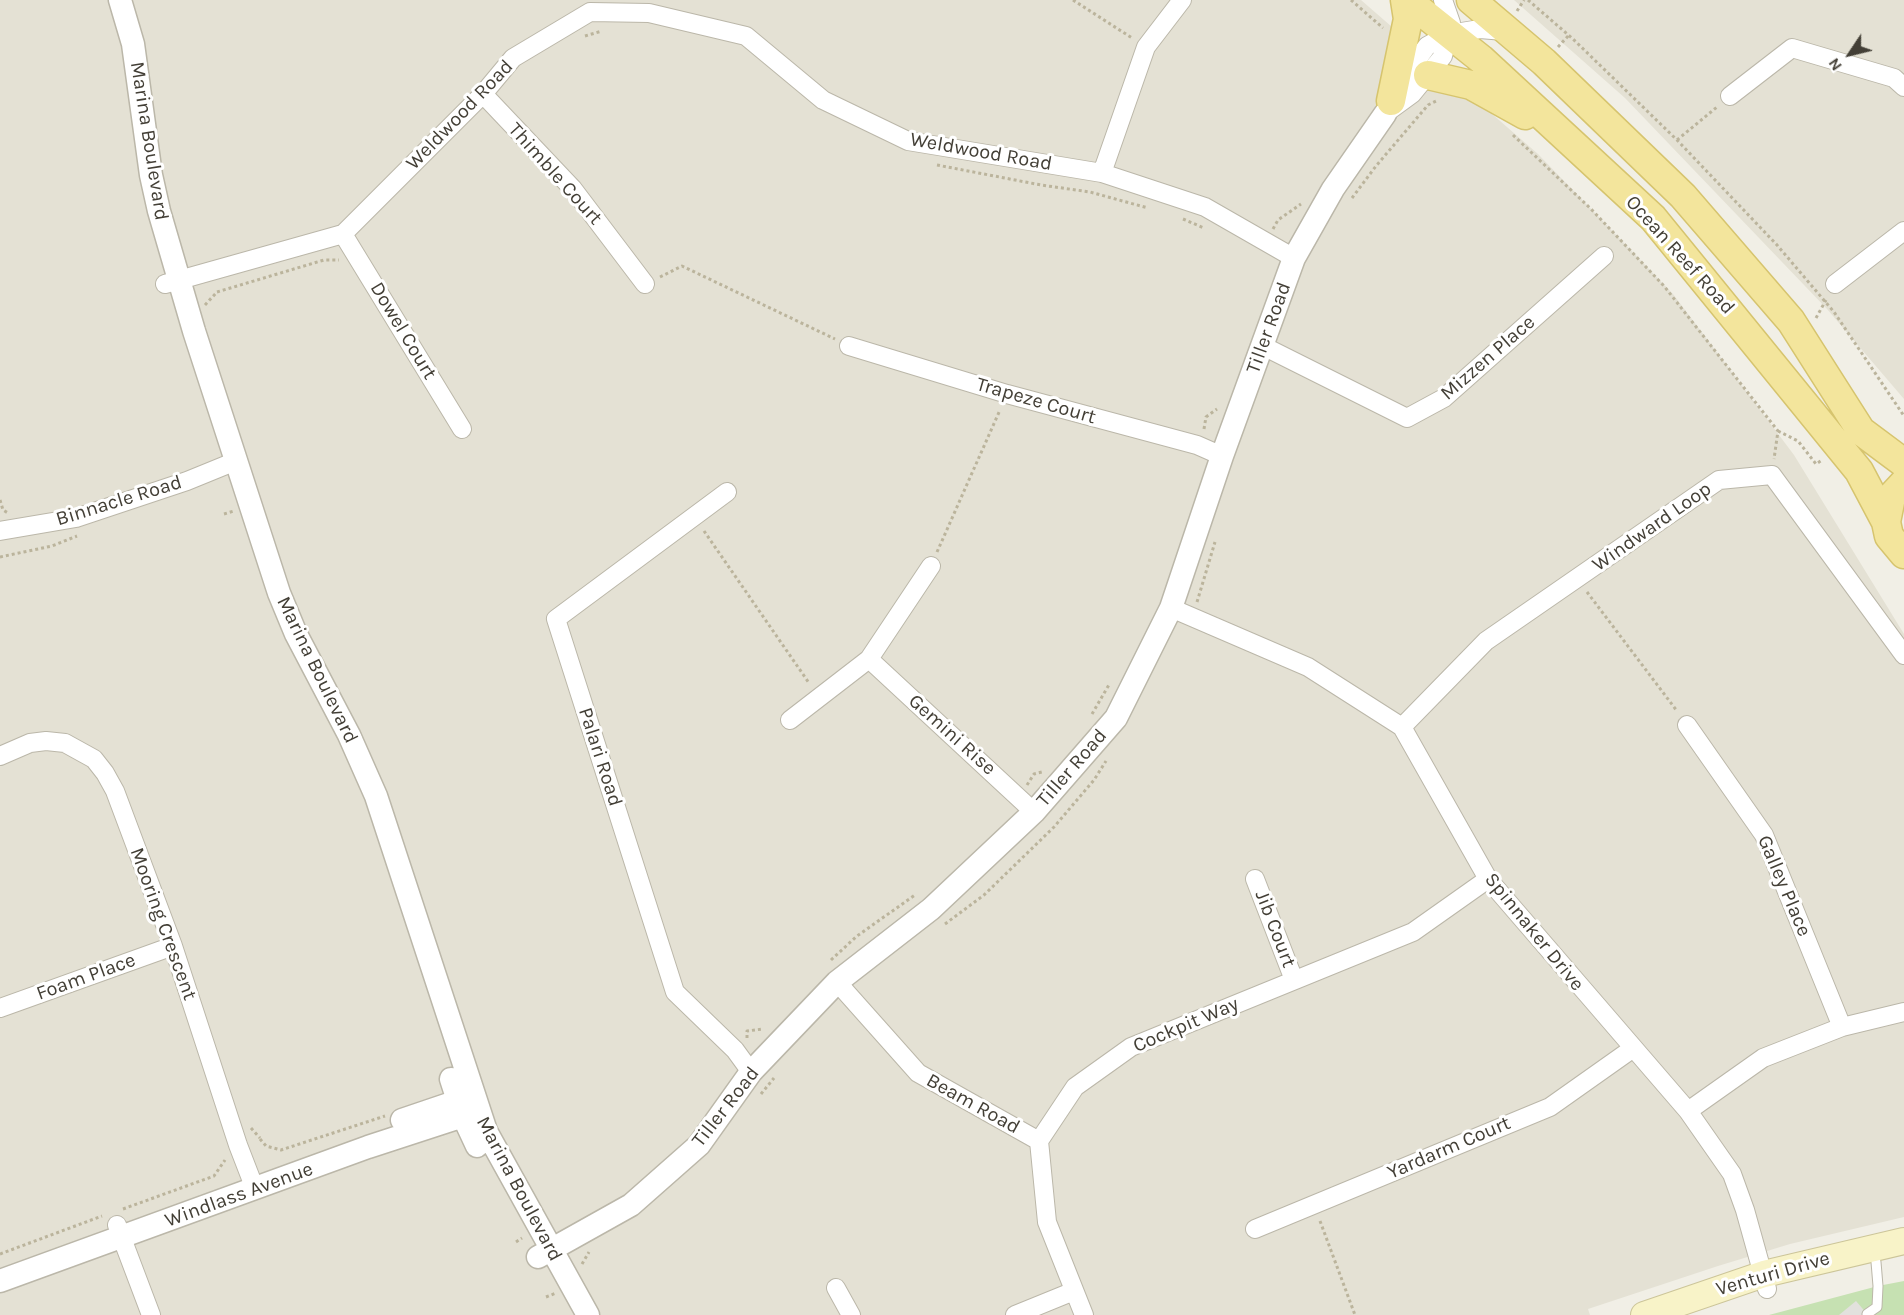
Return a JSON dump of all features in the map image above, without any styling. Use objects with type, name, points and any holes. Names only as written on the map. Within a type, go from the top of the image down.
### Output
[{"type":"main road","points":[[1388,108],[1393,33],[1408,19],[1406,0]]},
{"type":"main road","name":"Ocean Reef Road","points":[[1406,0],[1481,59],[1653,218],[1859,471],[1886,522],[1889,536],[1904,554]]},
{"type":"main road","name":"Ocean Reef Road","points":[[1470,0],[1504,31],[1544,62],[1627,140],[1704,218],[1791,321],[1862,431],[1904,463]]},
{"type":"main road","points":[[1428,75],[1459,88],[1471,86],[1564,136]]},
{"type":"main road","points":[[1886,522],[1891,497],[1904,483]]},
{"type":"main road","name":"Venturi Drive","points":[[1644,1315],[1904,1241]]},
{"type":"main road","name":"Venturi Drive","points":[[1687,1315],[1765,1282],[1904,1255]]},
{"type":"street","name":"Marina Boulevard","points":[[106,0],[125,81],[141,198],[172,283],[229,463],[260,583],[276,625],[334,737],[367,813],[468,1106],[504,1200],[588,1315]]},
{"type":"street","name":"Marina Boulevard","points":[[120,0],[133,44],[153,184],[172,283]]},
{"type":"street","points":[[1102,173],[1146,47],[1182,0]]},
{"type":"street","name":"Tiller Road","points":[[1388,108],[1412,94],[1443,56],[1451,23],[1443,0]]},
{"type":"street","name":"Weldwood Road","points":[[172,283],[343,234],[483,94],[513,58],[590,12],[649,6],[746,36],[823,100],[908,141],[1102,173],[1204,207],[1294,258]]},
{"type":"street","name":"Tiller Road","points":[[544,1254],[631,1205],[699,1145],[751,1072],[837,982],[931,909],[1034,812],[1116,718],[1181,611],[1222,456],[1294,258],[1333,189],[1388,108],[1400,82],[1427,46],[1449,34],[1480,29],[1504,31]]},
{"type":"street","points":[[1730,96],[1792,48],[1894,78],[1904,87]]},
{"type":"street","name":"Thimble Court","points":[[483,94],[573,189],[645,284]]},
{"type":"street","points":[[1835,284],[1904,231]]},
{"type":"street","name":"Dowel Court","points":[[343,234],[462,429]]},
{"type":"street","name":"Mizzen Place","points":[[1263,346],[1407,418],[1444,398],[1604,256]]},
{"type":"street","name":"Trapeze Court","points":[[849,346],[1007,394],[1197,445],[1222,456]]},
{"type":"street","name":"Binnacle Road","points":[[0,531],[76,518],[187,482],[229,463]]},
{"type":"street","points":[[1772,475],[1904,655]]},
{"type":"street","name":"Windward Loop","points":[[1402,727],[1486,641],[1719,480],[1772,475]]},
{"type":"street","name":"Palari Road","points":[[727,492],[556,619],[675,992],[735,1050],[751,1072]]},
{"type":"street","points":[[790,720],[869,659],[931,566]]},
{"type":"street","name":"Spinnaker Drive","points":[[1181,611],[1308,667],[1402,727],[1488,879],[1632,1049],[1688,1111],[1732,1174],[1745,1210],[1765,1282]]},
{"type":"street","name":"Gemini Rise","points":[[869,659],[1034,812]]},
{"type":"street","name":"Galley Place","points":[[1687,725],[1764,836],[1842,1027]]},
{"type":"street","name":"Mooring Crescent","points":[[0,756],[30,743],[46,741],[65,743],[94,759],[115,791],[173,946],[238,1146],[253,1182]]},
{"type":"street","name":"Jib Court","points":[[1255,879],[1294,980]]},
{"type":"street","name":"Cockpit Way","points":[[1039,1141],[1075,1087],[1131,1047],[1413,932],[1488,879]]},
{"type":"street","name":"Foam Place","points":[[0,1008],[173,946]]},
{"type":"street","name":"Beam Road","points":[[837,982],[918,1073],[1039,1141]]},
{"type":"street","points":[[1688,1111],[1763,1058],[1842,1027],[1904,1012]]},
{"type":"street","name":"Yardarm Court","points":[[1255,1229],[1550,1107],[1632,1049]]},
{"type":"street","name":"Windlass Avenue","points":[[0,1281],[119,1231],[253,1182],[368,1147],[468,1106]]},
{"type":"street","points":[[1039,1141],[1047,1222],[1084,1315]]},
{"type":"street","points":[[119,1231],[151,1315]]},
{"type":"street","name":"Windlass Avenue","points":[[0,1265],[119,1231]]},
{"type":"street","name":"Marina Boulevard","points":[[544,1254],[570,1315]]},
{"type":"street","points":[[836,1288],[851,1315]]},
{"type":"street","points":[[1016,1315],[1074,1291]]},
{"type":"lane","points":[[1867,1314],[1876,1307],[1878,1286],[1876,1262]]},
{"type":"path","points":[[1073,0],[1146,47]]},
{"type":"path","points":[[1351,0],[1393,33]]},
{"type":"path","points":[[1528,0],[1574,39],[1677,140],[1777,245],[1834,312],[1904,416]]},
{"type":"path","points":[[580,37],[605,30]]},
{"type":"path","points":[[1349,203],[1376,166],[1428,105],[1459,88]]},
{"type":"path","points":[[1677,140],[1730,96]]},
{"type":"path","points":[[1507,129],[1591,209],[1664,286],[1778,431],[1798,441],[1816,464]]},
{"type":"path","points":[[931,163],[1041,185],[1090,192],[1153,209]]},
{"type":"path","points":[[1265,242],[1278,220],[1300,206],[1308,197]]},
{"type":"path","points":[[1174,216],[1205,228]]},
{"type":"path","points":[[217,292],[324,260],[348,260],[356,255]]},
{"type":"path","points":[[645,284],[682,266],[849,346]]},
{"type":"path","points":[[931,566],[1007,394]]},
{"type":"path","points":[[1772,475],[1778,431]]},
{"type":"path","points":[[694,517],[819,697]]},
{"type":"path","points":[[1181,611],[1218,533]]},
{"type":"path","points":[[1577,578],[1687,725]]},
{"type":"path","points":[[937,930],[984,896],[1054,827],[1094,780],[1112,752]]},
{"type":"path","points":[[757,1099],[779,1072]]},
{"type":"path","points":[[0,1254],[214,1176],[223,1166],[228,1150],[260,1138],[266,1146],[281,1150],[388,1115]]},
{"type":"path","points":[[1314,1204],[1355,1315]]},
{"type":"path","points":[[580,1274],[589,1251]]},
{"type":"shaded area","points":[[0,0],[1361,0],[1538,154],[1673,294],[1794,455],[1904,634],[1904,1217],[1790,1244],[1718,1266],[1588,1309],[1590,1315],[0,1315]]},
{"type":"shaded area","points":[[1514,0],[1904,0],[1904,399],[1827,309],[1625,98]]},
{"type":"shaded area","points":[[1856,1301],[1868,1315],[1839,1315]]},
{"type":"green space","points":[[1904,1281],[1904,1315],[1769,1315],[1878,1286]]}]
